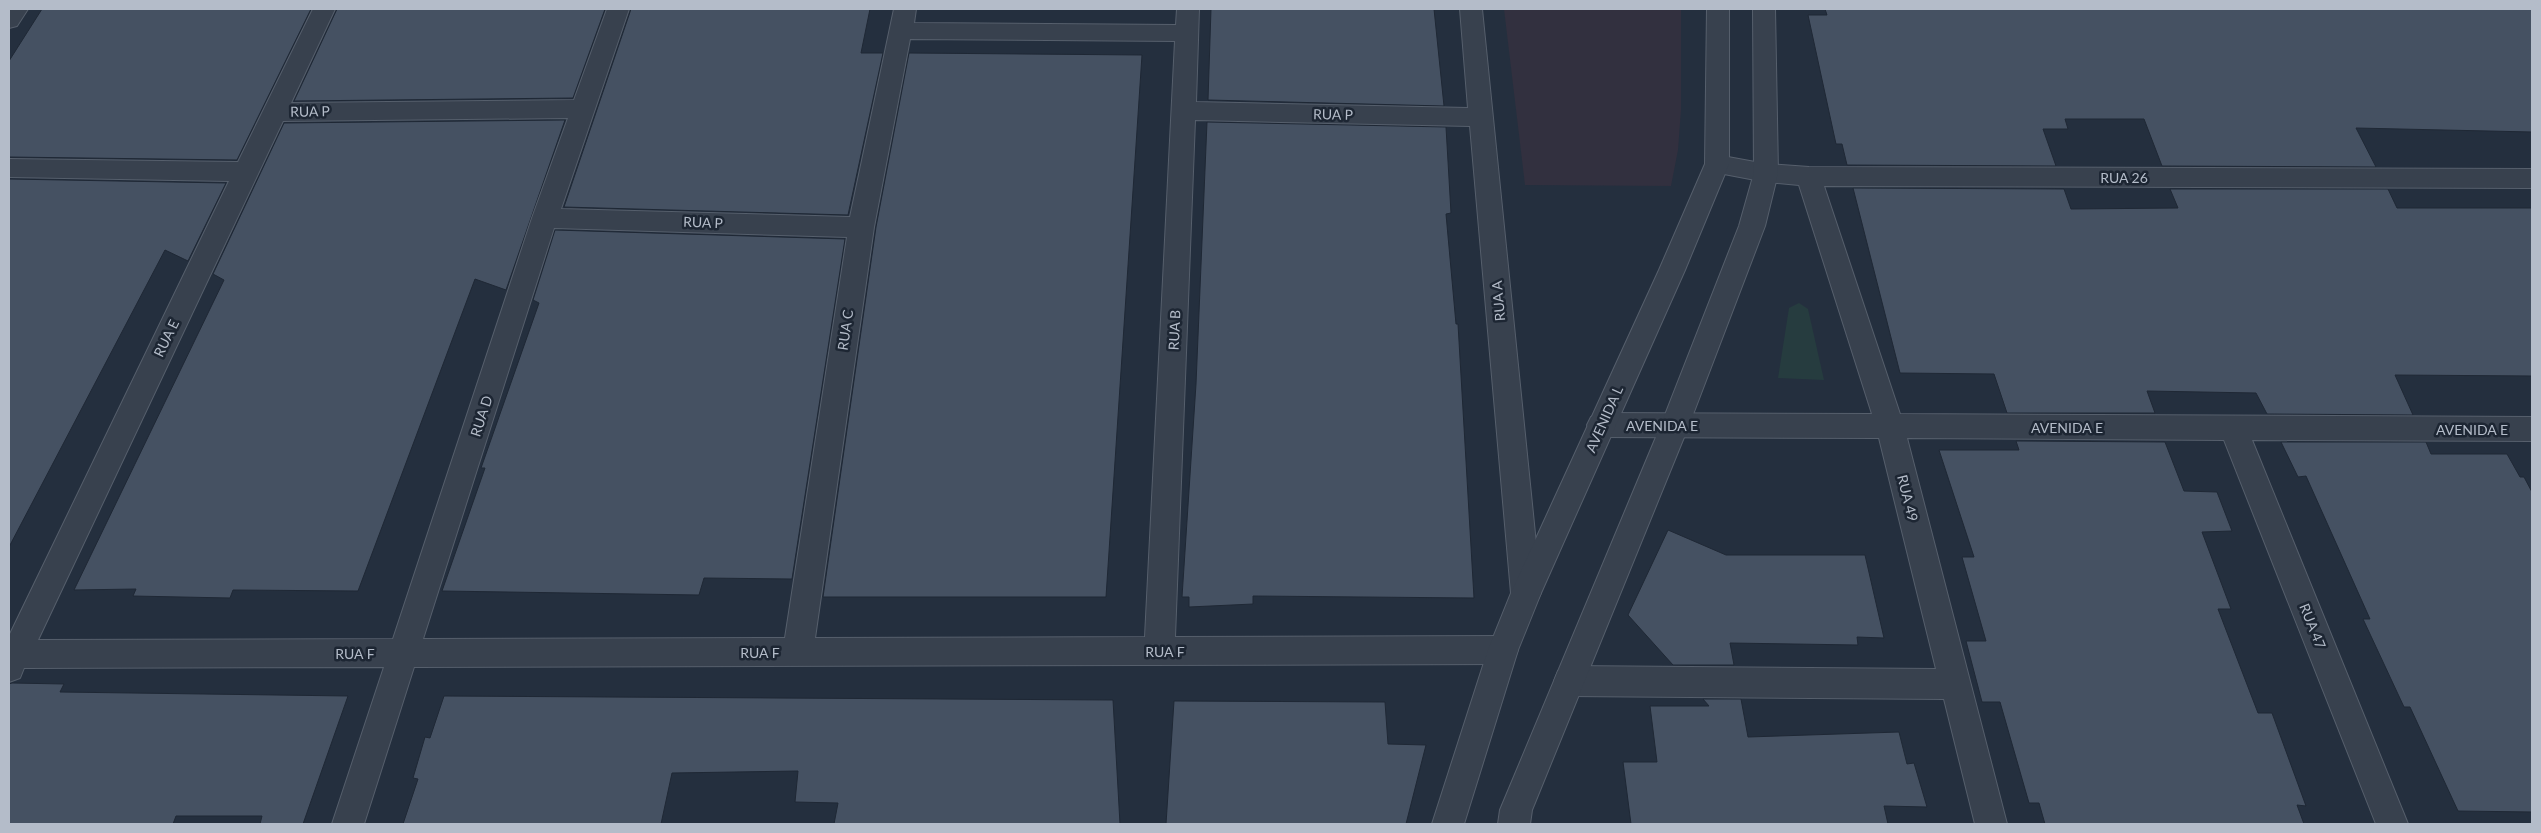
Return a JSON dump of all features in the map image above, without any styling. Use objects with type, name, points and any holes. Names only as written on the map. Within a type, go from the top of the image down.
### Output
[{"type":"street","points":[[9,20],[17,9]]},
{"type":"street","name":"RUA E","points":[[12,661],[324,9]]},
{"type":"street","name":"RUA D","points":[[348,824],[545,218],[618,9]]},
{"type":"street","name":"RUA A","points":[[1471,9],[1526,594]]},
{"type":"street","name":"AVENIDA L","points":[[1448,824],[1449,814],[1503,650],[1601,425],[1672,270],[1717,164],[1718,9]]},
{"type":"street","points":[[1514,824],[1516,810],[1675,425],[1752,226],[1766,173],[1764,9]]},
{"type":"street","points":[[903,20],[1188,21]]},
{"type":"street","name":"RUA C","points":[[798,652],[861,227],[903,20]]},
{"type":"street","name":"RUA B","points":[[1159,651],[1188,21]]},
{"type":"street","name":"RUA P","points":[[276,112],[583,109]]},
{"type":"street","name":"RUA P","points":[[1184,111],[1481,117]]},
{"type":"street","name":"RUA 26","points":[[1717,164],[1766,173],[1809,176],[2532,178]]},
{"type":"street","points":[[9,168],[246,172]]},
{"type":"street","name":"RUA 49","points":[[1809,176],[1890,426],[1991,824]]},
{"type":"street","name":"RUA P","points":[[545,218],[861,227]]},
{"type":"street","name":"AVENIDA E","points":[[1601,425],[2532,429]]},
{"type":"street","name":"RUA 47","points":[[2233,428],[2392,824]]},
{"type":"street","name":"RUA F","points":[[12,661],[404,652],[1503,650]]},
{"type":"street","points":[[1569,681],[1955,684]]},
{"type":"shaded area","points":[[1504,9],[1681,9],[1681,110],[1678,150],[1671,186],[1525,185]]},
{"type":"green space","points":[[1799,303],[1808,309],[1824,380],[1778,378],[1789,308]]},
{"type":"building","points":[[42,9],[311,9],[237,160],[9,157],[9,61]]},
{"type":"building","points":[[337,9],[605,9],[573,98],[294,101]]},
{"type":"building","points":[[631,9],[870,9],[861,53],[883,53],[848,215],[564,207]]},
{"type":"building","points":[[1211,9],[1434,9],[1444,106],[1208,100]]},
{"type":"building","points":[[1825,9],[2532,9],[2532,132],[2356,128],[2376,167],[2162,166],[2144,119],[2065,119],[2068,129],[2043,129],[2056,166],[1847,165],[1842,144],[1836,144],[1808,15],[1827,15]]},
{"type":"building","points":[[909,53],[1142,55],[1106,597],[823,597],[876,227]]},
{"type":"building","points":[[565,120],[506,290],[475,279],[358,591],[233,590],[230,598],[133,596],[136,589],[74,590],[224,280],[213,274],[284,123]]},
{"type":"building","points":[[1207,122],[1446,127],[1451,213],[1446,214],[1456,324],[1458,324],[1474,598],[1253,596],[1253,604],[1189,607],[1189,597],[1182,597],[1196,384]]},
{"type":"building","points":[[9,179],[226,183],[188,261],[165,250],[9,547]]},
{"type":"building","points":[[1853,188],[2064,189],[2071,209],[2178,208],[2170,189],[2388,189],[2397,208],[2532,208],[2532,376],[2395,375],[2413,415],[2267,414],[2256,393],[2147,391],[2155,413],[2007,413],[1994,374],[1900,373]]},
{"type":"building","points":[[555,230],[845,239],[792,579],[704,578],[699,595],[442,591],[485,468],[481,468],[539,303],[533,300]]},
{"type":"building","points":[[2016,441],[2165,442],[2184,491],[2217,492],[2232,531],[2202,532],[2231,609],[2218,609],[2258,713],[2272,713],[2306,806],[2297,805],[2304,824],[2045,824],[2039,803],[2029,803],[2000,702],[1982,702],[1966,641],[1986,641],[1962,557],[1974,557],[1939,450],[2019,450]]},
{"type":"building","points":[[2281,442],[2426,442],[2431,454],[2507,454],[2520,477],[2524,477],[2532,492],[2532,812],[2458,811],[2410,707],[2404,707],[2363,619],[2370,619],[2306,476],[2298,477]]},
{"type":"building","points":[[1668,530],[1726,555],[1865,555],[1884,638],[1857,637],[1858,645],[1730,643],[1734,665],[1673,665],[1628,615]]},
{"type":"building","points":[[9,684],[64,684],[60,692],[348,696],[303,824],[260,824],[262,816],[176,816],[173,824],[9,824]]},
{"type":"building","points":[[444,696],[1113,700],[1120,824],[834,824],[838,803],[795,802],[798,771],[672,773],[661,824],[403,824],[418,779],[413,778],[425,737],[430,738]]},
{"type":"building","points":[[1703,699],[1741,699],[1748,737],[1899,732],[1907,764],[1914,763],[1927,807],[1884,806],[1888,824],[1631,824],[1623,762],[1657,762],[1650,706],[1709,706]]},
{"type":"building","points":[[1174,701],[1385,702],[1388,744],[1426,745],[1406,824],[1166,824]]}]
